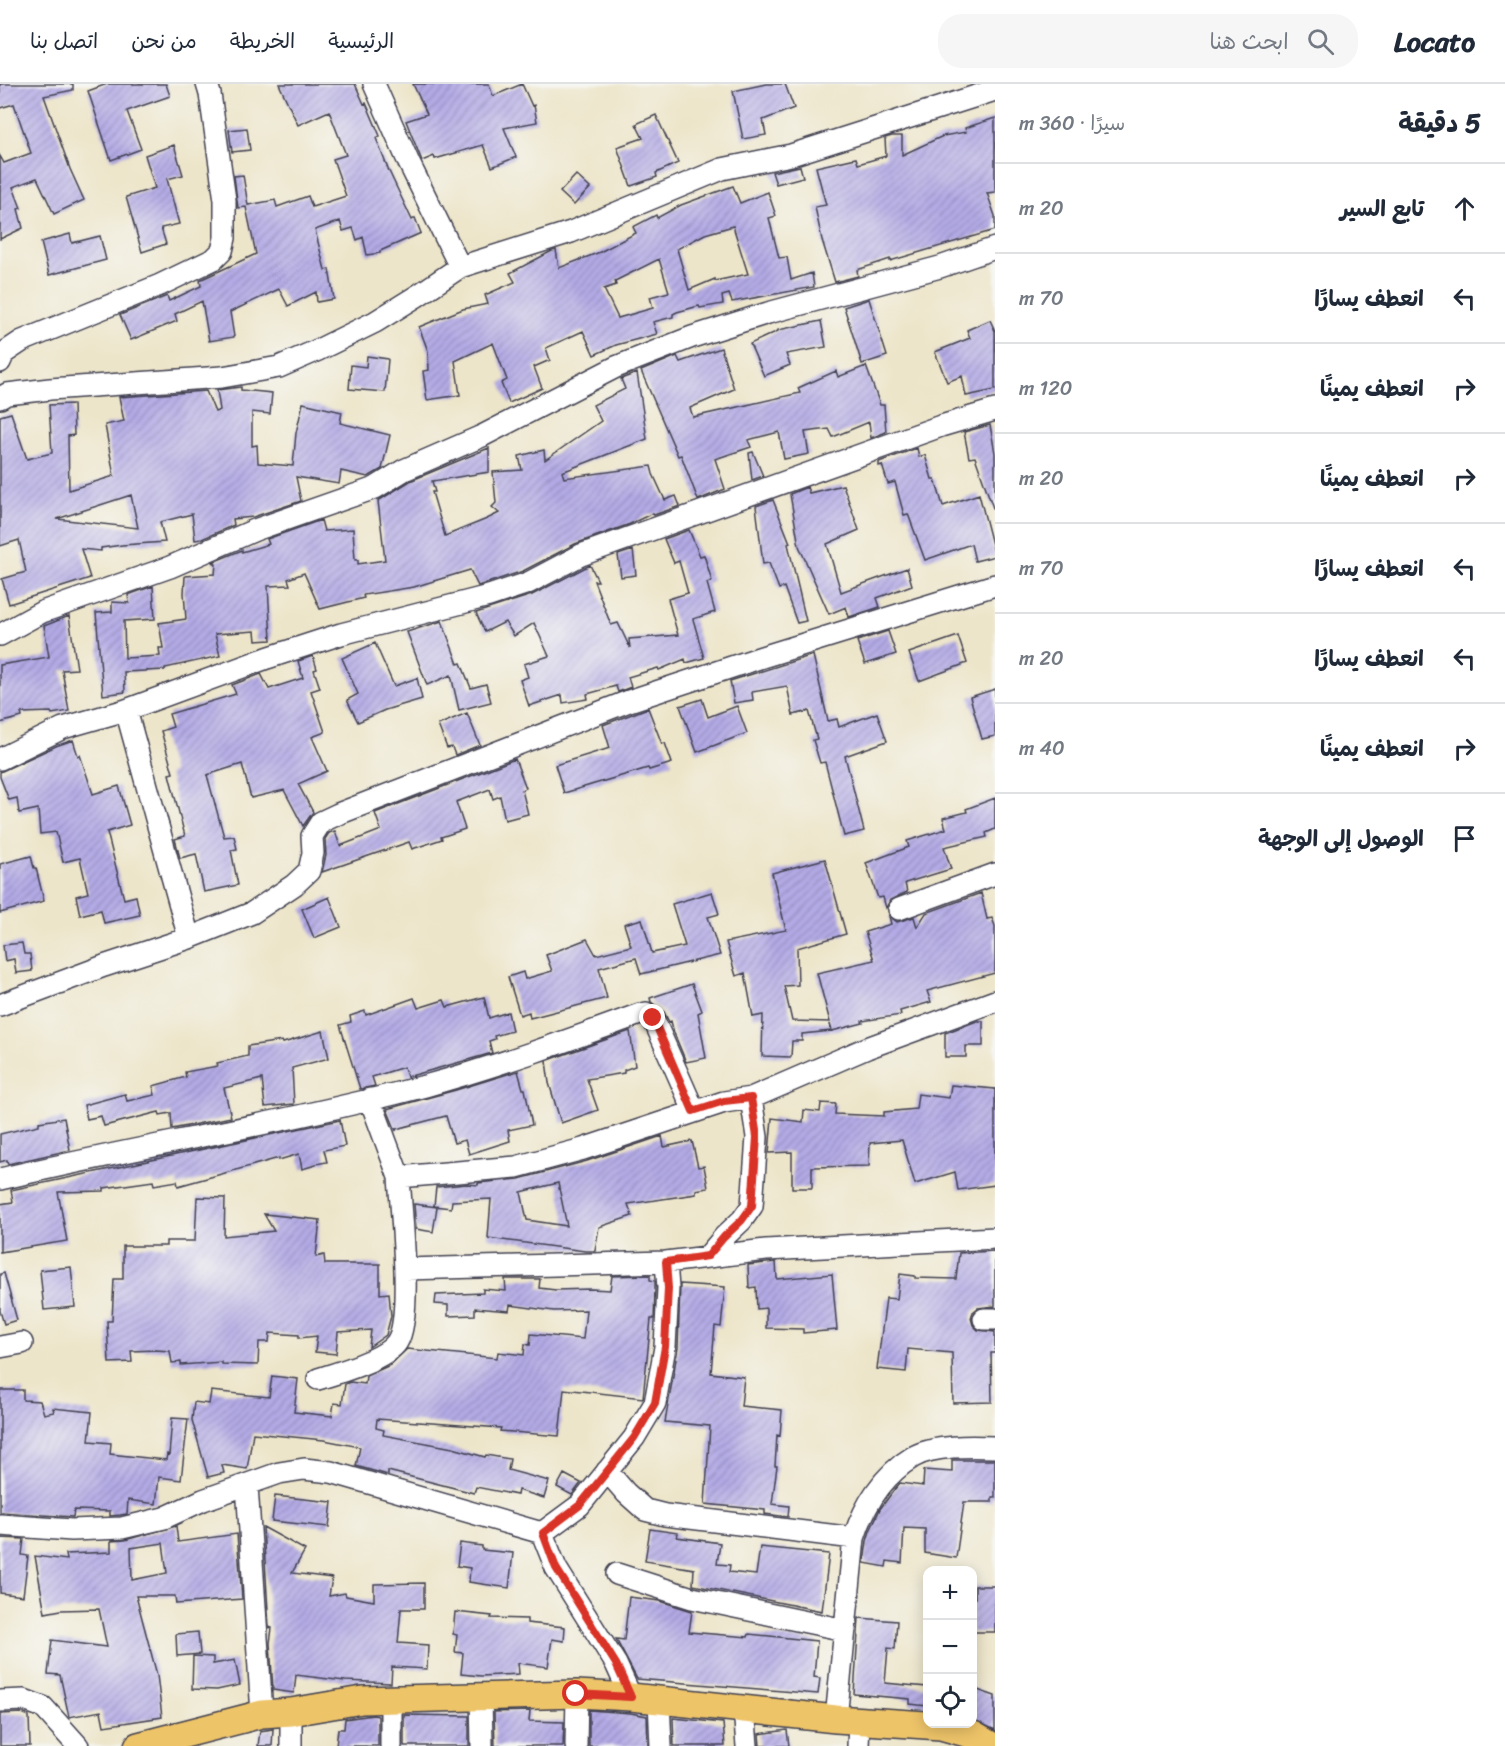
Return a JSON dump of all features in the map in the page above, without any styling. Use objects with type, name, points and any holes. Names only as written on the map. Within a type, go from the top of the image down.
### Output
[{"type":"main road","points":[[138,1746],[262,1714],[291,1712],[362,1700],[576,1694],[744,1708],[851,1728],[941,1726],[973,1735],[992,1746]]},
{"type":"street","points":[[0,362],[4,352],[22,341],[160,285],[214,259],[222,250],[225,238],[225,200],[207,84]]},
{"type":"street","points":[[374,84],[459,267]]},
{"type":"street","points":[[0,370],[3,396],[93,386],[222,377],[279,367],[375,322],[459,267],[571,232],[722,168],[791,155],[995,90]]},
{"type":"street","points":[[0,635],[42,612],[170,567],[255,530],[375,488],[404,470],[482,436],[616,368],[692,337],[768,313],[939,267],[995,248]]},
{"type":"street","points":[[0,759],[63,728],[126,710],[267,658],[341,634],[499,593],[528,583],[581,555],[941,426],[995,410]]},
{"type":"street","points":[[0,1005],[104,966],[189,938],[252,913],[294,885],[309,871],[313,853],[312,836],[321,822],[629,701],[995,585]]},
{"type":"street","points":[[126,710],[189,938]]},
{"type":"street","points":[[899,909],[995,874]]},
{"type":"street","points":[[399,1178],[516,1167],[583,1149],[724,1101],[751,1098],[867,1048],[995,1001]]},
{"type":"street","points":[[0,1179],[94,1157],[318,1112],[425,1086],[506,1062],[640,1014],[653,1018],[693,1111]]},
{"type":"street","points":[[708,1256],[752,1206],[757,1137],[751,1098]]},
{"type":"street","points":[[318,1378],[341,1372],[381,1355],[398,1341],[404,1324],[405,1269],[399,1178],[370,1099]]},
{"type":"street","points":[[405,1269],[666,1262],[766,1250],[995,1238]]},
{"type":"street","points":[[543,1533],[580,1505],[634,1438],[655,1403],[665,1347],[668,1288],[666,1262]]},
{"type":"street","points":[[0,1347],[22,1343]]},
{"type":"street","points":[[851,1728],[845,1630],[854,1538],[860,1520],[874,1494],[891,1475],[914,1457],[942,1448],[995,1446]]},
{"type":"street","points":[[0,1526],[72,1530],[122,1528],[164,1518],[203,1500],[279,1473],[304,1469],[331,1472],[543,1533]]},
{"type":"street","points":[[607,1471],[645,1509],[665,1515],[854,1538]]},
{"type":"street","points":[[247,1485],[262,1714]]},
{"type":"street","points":[[543,1533],[556,1568],[616,1664],[631,1697]]},
{"type":"street","points":[[617,1574],[692,1598],[845,1630]]},
{"type":"street","points":[[576,1694],[576,1746]]},
{"type":"street","points":[[481,1696],[482,1746]]},
{"type":"street","points":[[391,1699],[391,1746]]},
{"type":"street","points":[[0,1701],[24,1700],[43,1707],[78,1746]]},
{"type":"street","points":[[659,1700],[661,1746]]},
{"type":"street","points":[[744,1708],[747,1746]]},
{"type":"street","points":[[291,1712],[291,1746]]},
{"type":"building","points":[[0,84],[73,84],[73,90],[44,96],[70,169],[84,200],[54,214],[37,178],[13,187],[21,208],[18,209],[23,228],[0,239],[0,156],[4,163],[31,153],[14,104],[0,108]]},
{"type":"building","points":[[107,84],[166,84],[170,96],[127,111],[141,149],[111,160],[88,91]]},
{"type":"building","points":[[279,84],[355,84],[380,136],[376,138],[388,169],[412,220],[415,218],[421,233],[380,253],[367,255],[363,237],[357,240],[353,228],[343,231],[340,221],[315,230],[325,270],[329,269],[334,299],[317,302],[316,292],[288,306],[279,289],[230,312],[234,337],[209,341],[202,301],[175,314],[177,321],[131,340],[120,315],[167,296],[169,301],[201,286],[200,280],[256,254],[246,207],[238,208],[234,176],[243,175],[248,205],[275,200],[277,207],[308,196],[312,207],[346,196],[333,159],[346,155],[329,111],[298,125]]},
{"type":"building","points":[[413,84],[489,84],[493,96],[522,84],[532,106],[534,105],[537,122],[504,128],[516,157],[492,167],[483,145],[422,161],[406,121],[427,114]]},
{"type":"building","points":[[766,84],[785,84],[794,108],[763,120],[766,135],[743,139],[733,91]]},
{"type":"building","points":[[656,115],[678,163],[656,173],[657,177],[631,186],[617,147],[643,138],[636,124]]},
{"type":"building","points":[[995,118],[995,192],[987,193],[995,216],[995,230],[890,261],[890,259],[857,270],[858,276],[835,282],[815,207],[826,205],[816,167],[856,158],[858,164],[886,156],[885,138],[892,136],[902,136],[902,155],[943,136],[966,132],[965,128]]},
{"type":"building","points":[[247,128],[250,150],[232,152],[229,130]]},
{"type":"building","points":[[174,145],[183,175],[167,179],[179,224],[161,228],[166,244],[142,252],[126,197],[155,188],[145,155]]},
{"type":"building","points":[[800,166],[803,177],[776,184],[772,172]]},
{"type":"building","points":[[576,175],[590,188],[574,205],[560,192]]},
{"type":"building","points":[[733,186],[740,203],[768,192],[776,216],[769,218],[779,258],[787,257],[791,280],[812,273],[814,287],[732,302],[729,294],[722,296],[723,304],[700,308],[699,306],[677,312],[673,314],[673,317],[653,322],[657,334],[616,345],[594,355],[583,331],[546,348],[550,360],[534,367],[542,388],[509,403],[501,383],[507,380],[493,343],[455,361],[460,395],[427,400],[423,371],[429,370],[428,351],[419,327],[463,309],[488,304],[485,295],[515,282],[510,273],[552,251],[556,250],[559,268],[600,252],[636,233],[633,227],[656,215],[657,218],[681,205]],"holes":[[[733,226],[748,274],[715,281],[715,279],[689,290],[677,249],[705,234]],[[659,259],[669,292],[650,297],[653,308],[618,318],[604,289],[616,285],[615,281]]]},
{"type":"building","points":[[70,234],[72,243],[100,236],[106,260],[49,275],[41,242]]},
{"type":"building","points":[[869,299],[887,356],[862,364],[844,307]]},
{"type":"building","points":[[990,320],[995,331],[995,390],[966,396],[962,376],[947,382],[935,352],[970,338],[967,330]]},
{"type":"building","points":[[821,321],[826,347],[786,354],[790,365],[764,376],[750,344],[778,330]]},
{"type":"building","points":[[721,348],[734,389],[690,408],[693,417],[800,393],[798,388],[836,371],[838,377],[866,366],[880,405],[884,405],[886,432],[871,438],[869,422],[833,437],[829,429],[805,432],[809,454],[784,459],[779,432],[748,440],[751,447],[715,459],[725,489],[698,500],[681,455],[678,456],[641,371],[677,356],[680,362]]},
{"type":"building","points":[[367,356],[388,359],[385,392],[349,389],[351,365],[366,367]]},
{"type":"building","points":[[637,373],[647,439],[562,472],[564,478],[651,466],[665,500],[676,496],[680,506],[654,515],[653,513],[575,544],[523,571],[478,586],[470,570],[414,587],[363,595],[364,598],[320,609],[304,573],[288,579],[290,585],[268,586],[271,640],[256,641],[255,631],[215,634],[220,656],[165,668],[165,670],[124,672],[125,692],[103,695],[96,613],[112,612],[112,602],[129,603],[128,595],[153,586],[155,619],[124,621],[125,658],[160,656],[159,648],[163,648],[159,623],[186,619],[185,576],[215,574],[216,564],[213,562],[242,550],[242,552],[269,544],[267,539],[321,520],[324,531],[353,529],[355,560],[358,560],[358,564],[385,560],[378,501],[410,481],[489,448],[489,472],[432,481],[435,492],[432,492],[445,536],[487,519],[499,513],[492,507],[496,503],[493,472],[522,470],[519,456],[544,450],[545,460],[601,421],[593,405],[625,389],[621,379]]},
{"type":"building","points":[[241,387],[241,390],[272,393],[270,414],[252,412],[252,446],[257,445],[258,463],[293,466],[296,433],[303,403],[342,412],[340,423],[390,435],[382,469],[368,477],[341,471],[339,484],[296,477],[301,501],[253,517],[233,519],[234,525],[202,539],[195,540],[192,514],[160,522],[165,542],[122,545],[101,548],[101,551],[81,549],[90,578],[9,604],[2,579],[26,572],[19,540],[0,546],[0,416],[11,413],[27,459],[52,453],[49,405],[73,404],[74,435],[68,436],[69,490],[114,476],[105,425],[124,421],[119,397],[206,391],[215,412],[220,410],[217,390]],"holes":[[[131,495],[138,528],[57,519]]]},
{"type":"building","points":[[990,425],[995,453],[995,508],[993,508],[975,457],[969,458],[964,432]]},
{"type":"building","points":[[917,448],[919,457],[925,455],[943,506],[979,494],[995,556],[975,561],[971,544],[925,560],[908,514],[904,515],[895,482],[888,484],[882,465],[879,466],[879,462]]},
{"type":"building","points":[[753,452],[763,476],[752,480],[749,453]]},
{"type":"building","points":[[843,485],[859,530],[827,544],[841,592],[907,568],[912,585],[877,598],[880,607],[849,617],[846,607],[829,614],[799,546],[790,494],[807,487],[809,493]]},
{"type":"building","points":[[773,500],[790,543],[788,544],[806,621],[797,623],[784,587],[779,589],[769,563],[763,564],[756,506]]},
{"type":"building","points":[[689,530],[700,556],[704,555],[712,581],[707,583],[715,612],[693,619],[704,658],[686,663],[685,659],[659,670],[658,668],[628,677],[631,687],[618,692],[616,686],[587,694],[588,699],[563,703],[562,695],[529,706],[520,680],[528,677],[524,664],[549,656],[534,623],[514,636],[505,622],[485,632],[476,613],[532,595],[590,565],[598,581],[594,581],[611,625],[618,623],[630,648],[629,639],[678,635],[668,599],[688,593],[679,561],[674,563],[664,539]]},
{"type":"building","points":[[633,550],[636,575],[621,577],[618,555]]},
{"type":"building","points":[[69,616],[77,669],[62,670],[69,711],[52,714],[51,712],[21,713],[22,717],[0,723],[0,665],[49,657],[44,626]]},
{"type":"building","points":[[442,621],[458,664],[461,663],[471,688],[486,684],[491,702],[459,710],[451,675],[427,685],[407,632]]},
{"type":"building","points":[[888,631],[896,654],[865,664],[857,641]]},
{"type":"building","points":[[958,636],[967,663],[919,681],[909,653]]},
{"type":"building","points":[[375,643],[394,686],[417,678],[422,699],[385,710],[358,722],[347,700],[358,694],[342,658]]},
{"type":"building","points":[[813,655],[828,721],[837,719],[839,727],[877,713],[887,741],[845,756],[864,831],[844,836],[825,762],[820,763],[813,740],[817,739],[809,711],[793,715],[787,686],[752,692],[753,700],[734,703],[730,681]]},
{"type":"building","points":[[313,656],[317,669],[314,670],[320,688],[311,691],[325,732],[312,737],[327,771],[298,784],[313,812],[303,826],[284,790],[251,798],[242,764],[207,775],[224,837],[234,836],[237,849],[231,850],[238,885],[204,892],[196,854],[180,858],[175,839],[185,836],[169,774],[173,773],[161,731],[173,727],[169,714],[236,694],[232,685],[261,674],[269,689],[303,678],[298,661]]},
{"type":"building","points":[[995,689],[995,736],[982,739],[970,697]]},
{"type":"building","points":[[702,699],[708,717],[737,706],[747,733],[697,752],[680,706]]},
{"type":"building","points":[[648,708],[672,763],[564,793],[555,765],[610,748],[603,725]]},
{"type":"building","points":[[467,713],[480,745],[455,755],[452,747],[447,748],[438,725]]},
{"type":"building","points":[[73,740],[93,794],[119,786],[130,825],[107,832],[124,899],[136,896],[140,915],[104,923],[101,910],[80,915],[76,896],[88,893],[80,858],[63,862],[56,832],[40,834],[38,809],[19,813],[17,798],[9,800],[0,777],[0,772]]},
{"type":"building","points":[[515,759],[526,788],[522,790],[528,814],[505,820],[500,796],[493,799],[490,789],[456,802],[465,829],[412,849],[409,842],[322,872],[326,855],[325,839],[329,833],[335,831],[340,846],[381,830],[375,813]]},
{"type":"building","points":[[995,798],[995,829],[986,833],[987,837],[944,847],[951,869],[905,883],[907,892],[890,900],[886,908],[883,897],[878,898],[866,863],[909,847],[907,841],[946,829],[943,818],[967,812],[966,809]]},
{"type":"building","points":[[31,856],[44,901],[0,913],[0,864]]},
{"type":"building","points":[[825,859],[846,934],[797,948],[798,985],[784,986],[792,1021],[830,1022],[817,973],[874,960],[865,932],[891,924],[889,916],[897,922],[914,917],[917,927],[926,913],[981,893],[987,919],[992,918],[995,926],[995,973],[927,991],[931,1002],[900,1011],[901,1015],[862,1021],[863,1023],[832,1031],[830,1024],[831,1031],[802,1034],[802,1041],[792,1041],[791,1057],[762,1056],[763,1015],[753,1017],[745,973],[736,976],[726,942],[786,930],[772,873]]},
{"type":"building","points":[[712,892],[719,914],[708,917],[720,955],[641,974],[636,958],[599,968],[607,998],[530,1018],[529,1012],[520,1015],[508,977],[523,972],[525,979],[552,971],[546,955],[587,939],[596,955],[631,946],[624,924],[642,919],[652,953],[685,946],[672,904]]},
{"type":"building","points":[[329,897],[341,927],[314,938],[302,909]]},
{"type":"building","points":[[22,943],[24,954],[30,954],[32,971],[16,973],[14,959],[5,961],[3,945]]},
{"type":"building","points":[[692,984],[702,1011],[698,1013],[706,1058],[686,1062],[671,1021],[669,1022],[664,1012],[651,1002],[650,998]]},
{"type":"building","points":[[484,997],[489,1018],[508,1012],[512,1031],[494,1036],[495,1039],[489,1041],[492,1053],[407,1077],[404,1067],[372,1077],[375,1086],[360,1089],[340,1025],[351,1022],[350,1016],[365,1011],[366,1015],[414,998],[418,1008],[444,1000],[447,1007]]},
{"type":"building","points":[[977,1021],[983,1021],[983,1046],[966,1046],[966,1057],[945,1057],[945,1033]]},
{"type":"building","points":[[323,1031],[329,1058],[292,1068],[294,1104],[265,1107],[262,1079],[224,1088],[231,1117],[172,1129],[171,1113],[160,1115],[159,1112],[104,1126],[101,1116],[87,1119],[84,1105],[125,1094],[127,1101],[155,1095],[153,1086],[186,1077],[185,1072],[218,1066],[217,1063],[248,1056],[248,1046],[282,1041],[283,1043]]},
{"type":"building","points":[[630,1031],[635,1066],[624,1070],[624,1073],[587,1079],[598,1110],[561,1123],[549,1083],[546,1061]]},
{"type":"building","points":[[518,1071],[523,1089],[525,1089],[532,1125],[508,1130],[510,1141],[469,1154],[465,1140],[454,1143],[446,1116],[396,1129],[396,1131],[387,1109],[456,1090]]},
{"type":"building","points":[[951,1085],[995,1089],[995,1185],[958,1190],[955,1172],[915,1184],[902,1140],[870,1143],[869,1166],[812,1167],[812,1188],[792,1188],[792,1152],[769,1153],[772,1118],[803,1122],[804,1110],[820,1112],[821,1103],[836,1104],[835,1114],[884,1116],[884,1112],[916,1109],[918,1094],[949,1098]]},
{"type":"building","points":[[64,1118],[70,1150],[8,1164],[7,1160],[0,1162],[0,1134],[39,1125],[39,1122]]},
{"type":"building","points":[[340,1120],[345,1146],[324,1150],[327,1162],[302,1169],[299,1154],[178,1186],[177,1181],[154,1185],[153,1181],[104,1188],[104,1191],[58,1192],[67,1241],[0,1252],[0,1204],[13,1202],[11,1190]]},
{"type":"building","points":[[662,1136],[664,1147],[692,1141],[698,1167],[704,1166],[708,1188],[696,1190],[696,1194],[628,1204],[632,1216],[599,1227],[595,1251],[488,1238],[491,1199],[452,1201],[451,1208],[434,1206],[436,1187],[478,1185],[478,1183],[519,1179],[587,1161]],"holes":[[[558,1183],[567,1226],[527,1220],[521,1192]]]},
{"type":"building","points":[[197,1197],[225,1198],[224,1236],[274,1231],[264,1214],[320,1220],[316,1257],[324,1255],[325,1264],[380,1264],[380,1294],[389,1293],[391,1316],[386,1335],[369,1347],[371,1330],[338,1332],[336,1354],[315,1352],[317,1336],[299,1338],[299,1335],[270,1333],[269,1342],[259,1342],[258,1365],[221,1364],[221,1362],[181,1365],[181,1362],[172,1363],[170,1351],[156,1350],[131,1351],[132,1362],[109,1363],[107,1321],[112,1321],[114,1279],[123,1279],[123,1246],[166,1246],[166,1241],[195,1241]]},
{"type":"building","points":[[414,1204],[437,1207],[433,1232],[416,1229]]},
{"type":"building","points":[[995,1251],[995,1306],[978,1308],[973,1312],[971,1318],[978,1330],[995,1332],[995,1353],[991,1353],[992,1402],[953,1403],[952,1353],[908,1349],[906,1372],[877,1369],[886,1298],[897,1299],[900,1274],[915,1276],[915,1278],[956,1279],[959,1253]]},
{"type":"building","points":[[776,1262],[777,1279],[832,1274],[837,1330],[803,1333],[803,1329],[766,1328],[766,1308],[757,1309],[756,1287],[749,1288],[748,1265]]},
{"type":"building","points":[[71,1267],[75,1307],[44,1310],[40,1270]]},
{"type":"building","points":[[4,1273],[17,1320],[4,1324],[0,1311],[0,1274]]},
{"type":"building","points":[[650,1275],[650,1280],[655,1281],[654,1319],[651,1319],[643,1398],[564,1389],[559,1436],[500,1431],[501,1428],[377,1419],[376,1428],[384,1430],[383,1435],[453,1448],[485,1457],[486,1455],[510,1459],[508,1470],[549,1481],[544,1498],[518,1490],[517,1495],[476,1487],[474,1493],[388,1471],[388,1475],[356,1466],[360,1447],[324,1440],[253,1433],[247,1469],[222,1465],[224,1473],[208,1477],[192,1420],[194,1402],[209,1404],[211,1391],[269,1397],[272,1376],[298,1379],[294,1412],[332,1416],[334,1403],[342,1404],[345,1384],[350,1382],[365,1384],[366,1376],[390,1365],[407,1349],[497,1358],[498,1352],[524,1355],[525,1344],[530,1345],[531,1334],[583,1339],[586,1310],[554,1311],[510,1305],[509,1311],[475,1308],[475,1315],[448,1316],[448,1305],[435,1304],[436,1295],[483,1293],[483,1289],[506,1291],[505,1279],[540,1279],[539,1288],[556,1290],[610,1290],[612,1276]]},
{"type":"building","points":[[680,1284],[725,1287],[721,1327],[715,1326],[711,1373],[744,1377],[741,1406],[782,1410],[780,1436],[777,1435],[775,1466],[777,1466],[772,1504],[789,1506],[788,1517],[765,1514],[765,1510],[705,1504],[710,1426],[665,1422],[678,1348]]},
{"type":"building","points":[[0,1390],[23,1390],[23,1400],[40,1401],[44,1414],[54,1412],[53,1408],[92,1412],[89,1441],[111,1443],[110,1454],[166,1460],[167,1454],[169,1455],[172,1418],[188,1419],[181,1480],[159,1477],[156,1504],[128,1500],[127,1514],[110,1516],[110,1511],[74,1510],[73,1517],[0,1512]]},
{"type":"building","points":[[952,1460],[995,1460],[995,1497],[992,1497],[992,1502],[964,1502],[956,1558],[925,1553],[925,1529],[904,1528],[902,1563],[887,1561],[886,1567],[864,1563],[870,1531],[880,1509],[894,1490],[900,1483],[923,1486],[924,1470],[952,1472]]},
{"type":"building","points":[[564,1474],[581,1483],[572,1495],[557,1487]]},
{"type":"building","points":[[275,1496],[332,1502],[329,1527],[272,1521]]},
{"type":"building","points":[[176,1526],[178,1542],[237,1534],[242,1599],[176,1604],[175,1596],[136,1596],[157,1675],[162,1717],[104,1726],[101,1711],[69,1717],[60,1675],[48,1674],[52,1640],[107,1647],[99,1609],[61,1610],[45,1613],[35,1556],[67,1560],[66,1554],[111,1552],[111,1541],[125,1540]],"holes":[[[163,1543],[167,1573],[132,1580],[131,1548]]]},
{"type":"building","points":[[263,1527],[305,1550],[292,1573],[332,1578],[329,1596],[345,1593],[346,1596],[374,1601],[374,1584],[424,1583],[424,1609],[401,1609],[398,1643],[428,1645],[427,1669],[392,1667],[391,1683],[345,1681],[296,1675],[294,1693],[273,1690],[270,1643],[272,1628],[269,1627]]},
{"type":"building","points":[[650,1529],[678,1533],[677,1537],[720,1543],[717,1564],[730,1565],[729,1572],[756,1575],[760,1547],[829,1554],[822,1611],[693,1585],[694,1569],[645,1561]]},
{"type":"building","points":[[0,1538],[24,1539],[22,1555],[28,1556],[23,1596],[0,1593]]},
{"type":"building","points":[[460,1543],[482,1546],[482,1550],[513,1553],[509,1588],[469,1582],[470,1568],[457,1566]]},
{"type":"building","points":[[977,1586],[995,1586],[995,1632],[977,1632]]},
{"type":"building","points":[[629,1597],[660,1601],[692,1611],[689,1632],[748,1637],[749,1634],[817,1641],[814,1677],[820,1678],[818,1694],[637,1679],[616,1639],[624,1640]]},
{"type":"building","points":[[455,1612],[492,1616],[491,1618],[527,1619],[527,1623],[565,1627],[564,1641],[552,1639],[548,1667],[518,1663],[519,1674],[481,1676],[461,1674],[463,1653],[455,1652],[457,1635],[453,1634]]},
{"type":"building","points":[[859,1618],[897,1621],[895,1649],[888,1648],[885,1683],[923,1687],[923,1706],[910,1704],[910,1699],[854,1694]]},
{"type":"building","points":[[198,1632],[200,1654],[177,1656],[176,1634]]},
{"type":"building","points":[[193,1656],[213,1657],[213,1664],[235,1660],[240,1685],[217,1690],[192,1689]]},
{"type":"building","points":[[977,1690],[995,1696],[995,1730],[977,1721]]},
{"type":"building","points":[[589,1710],[647,1716],[648,1746],[589,1746]]},
{"type":"building","points":[[530,1711],[529,1721],[564,1722],[563,1746],[495,1746],[494,1712]]},
{"type":"building","points":[[22,1713],[29,1716],[30,1746],[0,1746],[0,1714]]},
{"type":"building","points":[[404,1715],[469,1716],[469,1746],[404,1746]]},
{"type":"building","points":[[378,1716],[378,1746],[336,1746],[338,1729],[344,1729],[345,1719]]},
{"type":"building","points":[[673,1718],[723,1723],[725,1746],[674,1746]]},
{"type":"building","points":[[273,1729],[272,1746],[258,1746],[260,1731]]},
{"type":"building","points":[[787,1730],[789,1746],[760,1746],[759,1734]]},
{"type":"route","points":[[576,1694],[631,1697],[616,1664],[556,1568],[543,1533],[580,1505],[634,1438],[655,1403],[665,1347],[668,1288],[666,1262],[708,1256],[748,1213],[752,1206],[754,1189],[757,1137],[751,1098],[724,1101],[693,1111],[653,1018]]}]
